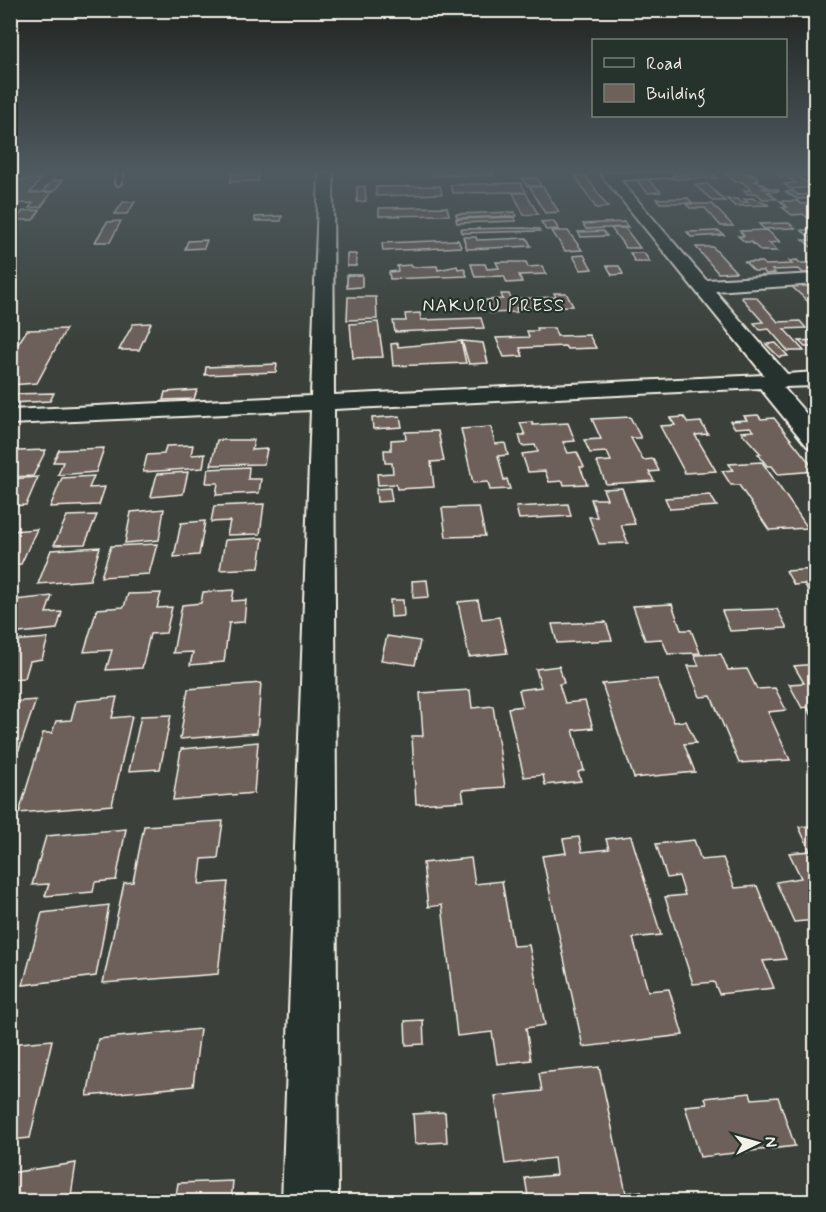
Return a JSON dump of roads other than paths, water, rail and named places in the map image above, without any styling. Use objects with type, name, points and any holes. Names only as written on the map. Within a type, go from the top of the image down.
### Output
[{"type":"street","points":[[310,1202],[326,230]]},
{"type":"street","points":[[653,230],[774,382],[816,441]]},
{"type":"street","points":[[700,286],[816,279]]},
{"type":"street","points":[[10,417],[816,379]]},
{"type":"district","name":"NAKURU PRESS","points":[[494,306]]}]
